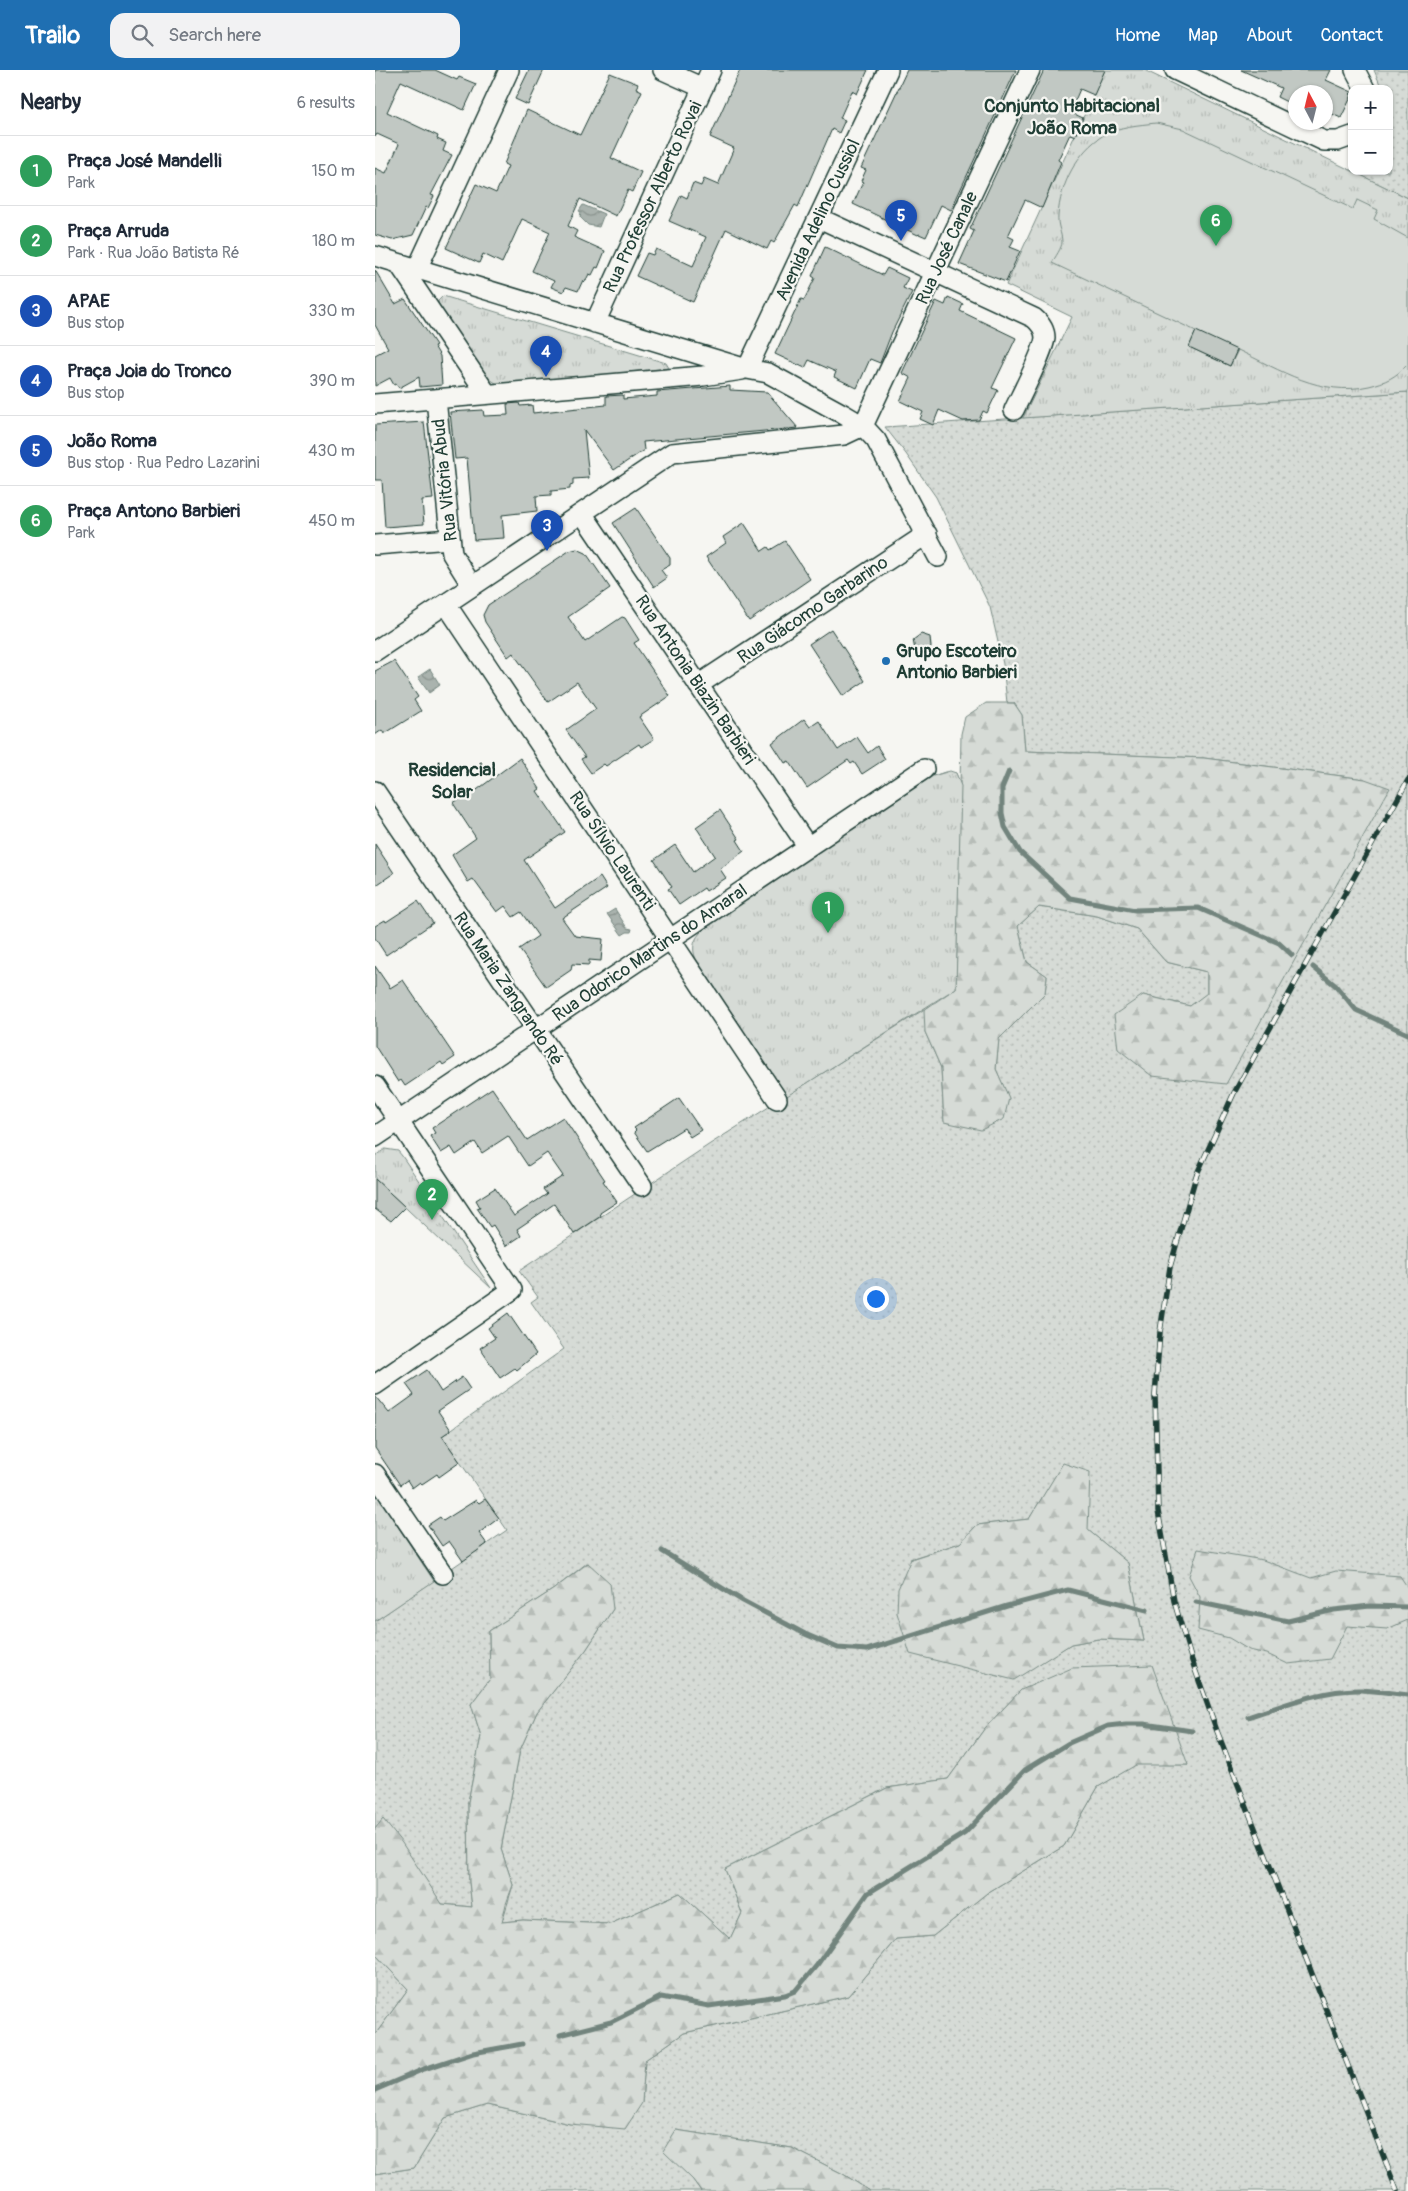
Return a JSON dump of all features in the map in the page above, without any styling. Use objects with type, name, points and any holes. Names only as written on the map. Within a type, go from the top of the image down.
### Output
[{"type":"street","points":[[417,269],[509,70]]},
{"type":"street","points":[[663,70],[703,88]]},
{"type":"street","name":"Rua Professor Alberto Rovai","points":[[595,323],[711,70]]},
{"type":"street","name":"Avenida Adelino Cussiol","points":[[747,369],[888,70]]},
{"type":"street","name":"Rua José Canale","points":[[863,426],[1030,70]]},
{"type":"street","points":[[1175,70],[1324,141],[1338,142],[1348,138]]},
{"type":"street","points":[[1355,70],[1363,85]]},
{"type":"street","points":[[819,218],[1034,318],[1040,323],[1044,331],[1044,344],[1014,410]]},
{"type":"street","points":[[375,256],[747,369],[768,373],[863,426],[876,440],[938,557]]},
{"type":"street","points":[[399,264],[487,394]]},
{"type":"street","points":[[375,404],[703,376],[747,369]]},
{"type":"street","name":"Rua Vitória Abud","points":[[436,399],[452,554],[472,586]]},
{"type":"street","points":[[375,651],[667,455],[678,451],[844,435],[863,426]]},
{"type":"street","name":"Rua Antonia Biazin Barbieri","points":[[582,513],[808,848]]},
{"type":"street","name":"Rua Giácomo Garbarino","points":[[699,685],[927,534]]},
{"type":"street","points":[[375,545],[450,539]]},
{"type":"street","name":"Rua Sílvio Laurenti","points":[[446,604],[777,1099]]},
{"type":"street","name":"Rua Odorico Martins do Amaral","points":[[375,1137],[924,769]]},
{"type":"street","name":"Rua Maria Zangrando Ré","points":[[375,791],[641,1186]]},
{"type":"street","points":[[375,1086],[512,1290],[375,1385]]},
{"type":"street","points":[[375,1474],[443,1574]]},
{"type":"green space","points":[[1105,70],[1144,70],[1348,169],[1348,175],[1361,175],[1408,198],[1408,392],[1023,418],[1072,317],[1006,285]]},
{"type":"green space","points":[[1374,70],[1408,70],[1408,198],[1360,175],[1393,175],[1393,85],[1380,85]]},
{"type":"green space","points":[[1156,123],[1183,129],[1353,209],[1357,200],[1378,210],[1374,219],[1408,238],[1408,364],[1395,376],[1386,381],[1369,386],[1351,388],[1334,388],[1301,380],[1238,350],[1230,366],[1189,347],[1196,331],[1052,263],[1062,244],[1058,219],[1059,204],[1066,181],[1078,159],[1094,142],[1110,132],[1129,126]]},
{"type":"green space","points":[[443,296],[666,363],[669,368],[499,385],[488,378],[439,307],[438,301]]},
{"type":"green space","points":[[1408,392],[1408,2191],[870,2191],[843,2174],[792,2148],[676,2130],[693,2180],[701,2191],[375,2191],[375,2174],[414,2168],[445,2118],[487,2105],[570,2124],[642,2103],[645,2060],[684,2033],[848,1996],[896,1939],[933,1936],[987,1893],[1064,1846],[1098,1787],[1136,1764],[1188,1765],[1021,1690],[985,1728],[948,1779],[887,1788],[725,1869],[742,1913],[730,1939],[680,1893],[610,1924],[523,1920],[502,1922],[513,1885],[501,1849],[520,1750],[537,1712],[586,1650],[613,1609],[587,1563],[554,1589],[489,1631],[490,1679],[471,1704],[481,1736],[468,1802],[469,1882],[472,1907],[442,1904],[383,1819],[375,1829],[375,1621],[507,1530],[442,1436],[564,1349],[531,1302],[538,1297],[519,1271],[710,1144],[923,1010],[933,776],[945,772],[956,773],[961,786],[925,1032],[941,1068],[944,1121],[1009,1099],[996,1069],[999,1038],[1045,993],[1047,976],[1027,962],[1018,926],[1039,907],[1097,916],[1137,929],[1166,962],[1207,972],[1207,994],[1190,1006],[1143,995],[1152,1076],[1365,779],[1204,758],[1025,751],[1022,715],[1014,703],[1007,703],[1003,664],[990,607],[936,497],[885,427]],"holes":[[[1063,1464],[1088,1530],[1128,1563],[1144,1641],[1098,1639],[1071,1644],[1014,1679],[910,1559],[960,1543],[977,1525],[1029,1519]]]},
{"type":"green space","points":[[986,703],[1014,703],[1022,715],[1025,751],[1204,758],[1365,779],[1390,788],[1226,1084],[1152,1076],[1118,1049],[1114,1015],[1143,995],[1190,1006],[1207,993],[1207,972],[1166,962],[1137,929],[1097,916],[1039,907],[1018,926],[1027,962],[1047,976],[1045,993],[999,1039],[996,1069],[1009,1098],[1004,1119],[981,1130],[944,1122],[941,1068],[925,1032],[924,1010],[956,988],[961,734],[965,717]]},
{"type":"green space","points":[[950,771],[956,773],[961,786],[956,988],[787,1096],[696,959],[694,947],[697,936],[703,930],[933,776]]},
{"type":"green space","points":[[385,1149],[398,1151],[402,1156],[491,1288],[375,1179],[375,1156]]},
{"type":"green space","points":[[1063,1463],[1090,1472],[1088,1530],[1128,1563],[1144,1641],[1098,1639],[1071,1644],[1014,1680],[910,1654],[897,1613],[898,1589],[911,1559],[960,1543],[977,1525],[1029,1519]]},
{"type":"green space","points":[[375,1492],[434,1581],[375,1621]]},
{"type":"green space","points":[[1198,1549],[1263,1560],[1311,1578],[1336,1571],[1400,1576],[1408,1588],[1408,1620],[1387,1629],[1347,1626],[1330,1659],[1288,1664],[1267,1654],[1249,1650],[1229,1638],[1198,1630],[1200,1597],[1189,1576]]},
{"type":"green space","points":[[588,1563],[610,1583],[613,1609],[586,1650],[537,1712],[520,1750],[501,1849],[513,1885],[502,1922],[523,1920],[610,1924],[680,1893],[730,1939],[742,1913],[725,1869],[887,1788],[948,1779],[985,1728],[1021,1690],[1072,1668],[1152,1665],[1188,1765],[1136,1765],[1098,1787],[1064,1846],[987,1893],[933,1936],[896,1939],[848,1996],[684,2033],[645,2060],[642,2103],[625,2129],[570,2124],[487,2105],[445,2118],[414,2168],[375,2174],[375,2035],[408,1989],[377,1956],[375,1941],[375,1829],[383,1819],[402,1843],[442,1904],[472,1907],[469,1882],[468,1802],[481,1736],[471,1704],[490,1679],[489,1631],[554,1589]]},
{"type":"green space","points":[[375,1941],[377,1956],[408,1989],[375,2035]]},
{"type":"green space","points":[[676,2130],[792,2148],[843,2174],[870,2191],[701,2191],[693,2180],[663,2151]]},
{"type":"water","points":[[583,205],[604,214],[599,227],[588,225],[580,217],[581,212],[579,211]]},
{"type":"water","points":[[430,669],[440,685],[429,693],[418,677]]},
{"type":"water","points":[[615,909],[627,928],[632,929],[631,932],[622,935],[607,914]]},
{"type":"building","points":[[375,70],[435,70],[457,80],[459,77],[476,84],[464,110],[401,81],[387,112],[438,136],[437,139],[446,143],[443,151],[452,155],[431,195],[434,196],[428,208],[426,207],[413,235],[392,240],[375,235],[375,168],[386,173],[399,144],[377,134],[375,137]]},
{"type":"building","points":[[529,70],[544,70],[528,105],[515,99]]},
{"type":"building","points":[[740,70],[868,70],[857,94],[852,91],[840,118],[845,120],[839,133],[832,129],[798,207],[795,205],[774,243],[771,241],[767,249],[726,229],[693,302],[636,276],[647,253],[653,255],[656,249],[693,266],[706,237],[669,221],[681,195],[687,198],[693,183],[701,186],[704,179],[718,185],[734,148],[710,137]]},
{"type":"building","points":[[907,70],[1016,70],[951,210],[941,205],[926,237],[853,204],[866,170],[861,168]]},
{"type":"building","points":[[1044,70],[1105,70],[1094,95],[1080,89],[1070,112],[1083,118],[1075,136],[1070,134],[1058,160],[1061,162],[1042,208],[1025,200],[1008,236],[1014,239],[1010,247],[1020,251],[1006,282],[959,264],[974,231],[970,229]]},
{"type":"building","points":[[1241,70],[1331,70],[1326,80],[1348,90],[1348,103],[1341,118],[1333,114],[1333,85],[1288,85],[1288,102],[1277,97],[1281,88]]},
{"type":"building","points":[[610,73],[638,84],[636,88],[642,91],[611,158],[641,172],[632,192],[628,190],[616,216],[580,199],[568,226],[577,231],[574,237],[605,251],[598,268],[596,267],[592,275],[589,274],[585,282],[583,280],[578,291],[566,287],[563,292],[551,287],[554,281],[532,271],[550,232],[522,219],[502,263],[483,254],[479,263],[446,248],[476,184],[496,193],[508,166],[504,164],[527,110],[580,135]]},
{"type":"building","points":[[825,247],[883,275],[887,268],[908,278],[903,288],[912,292],[892,332],[880,363],[870,359],[857,388],[834,377],[836,372],[809,360],[805,368],[775,354],[801,299],[804,300],[815,278],[812,276]]},
{"type":"building","points":[[375,270],[395,304],[405,299],[436,345],[434,346],[440,356],[442,385],[420,387],[419,377],[399,388],[396,384],[394,385],[390,378],[375,386],[375,355],[388,348],[375,325]]},
{"type":"building","points":[[948,297],[963,304],[960,311],[1016,338],[992,388],[998,390],[987,413],[983,411],[979,420],[963,421],[939,410],[933,425],[920,419],[923,412],[900,401],[911,378],[902,373],[936,301],[945,305]]},
{"type":"building","points":[[1196,331],[1237,350],[1230,366],[1189,347]]},
{"type":"building","points":[[730,386],[730,390],[767,392],[798,428],[643,442],[644,450],[614,470],[584,430],[589,478],[573,479],[573,485],[570,486],[570,489],[551,491],[551,495],[536,496],[537,511],[502,515],[504,538],[474,540],[467,458],[455,459],[450,412],[483,410],[484,416],[508,415],[507,404],[519,403],[520,406],[532,405],[533,413],[606,405],[606,396],[623,395],[623,399],[657,396],[657,392]]},
{"type":"building","points":[[424,422],[433,499],[422,500],[424,524],[385,527],[382,480],[375,480],[375,425]]},
{"type":"building","points":[[636,508],[670,558],[670,565],[661,570],[667,578],[654,587],[613,523]]},
{"type":"building","points":[[744,523],[762,551],[768,547],[770,550],[785,541],[810,579],[749,621],[706,557],[726,543],[723,537]]},
{"type":"building","points":[[577,549],[586,553],[610,588],[568,617],[585,642],[622,617],[625,618],[639,640],[634,643],[670,696],[639,717],[654,739],[641,747],[639,744],[606,766],[604,764],[591,773],[581,759],[585,757],[566,730],[596,709],[577,682],[548,702],[513,653],[508,657],[485,622],[483,615],[488,605],[569,551]]},
{"type":"building","points":[[831,629],[865,681],[843,696],[809,644]]},
{"type":"building","points":[[921,634],[930,637],[931,647],[924,653],[915,650],[913,640]]},
{"type":"building","points":[[394,661],[418,697],[414,700],[421,711],[384,734],[382,730],[375,735],[375,671]]},
{"type":"building","points":[[804,719],[810,727],[819,721],[838,750],[857,737],[868,753],[877,746],[885,759],[862,774],[854,762],[851,764],[848,760],[807,788],[789,761],[785,763],[772,743]]},
{"type":"building","points":[[520,758],[540,789],[537,791],[565,832],[524,860],[555,908],[600,877],[607,888],[562,918],[575,936],[603,939],[601,961],[589,960],[589,965],[572,964],[571,970],[546,987],[519,949],[538,936],[521,912],[513,917],[505,906],[497,912],[473,879],[468,882],[452,855],[476,838],[453,803],[464,796],[466,798]]},
{"type":"building","points":[[720,810],[739,839],[737,840],[744,851],[720,869],[726,878],[706,891],[704,888],[679,905],[668,889],[672,887],[654,860],[675,845],[693,872],[715,856],[696,827]]},
{"type":"building","points":[[375,844],[394,873],[375,886]]},
{"type":"building","points":[[418,901],[433,923],[386,955],[375,938],[375,926],[385,920],[386,922]]},
{"type":"building","points":[[375,966],[390,988],[403,980],[455,1057],[443,1065],[441,1062],[405,1086],[401,1080],[398,1082],[375,1046]]},
{"type":"building","points":[[492,1088],[527,1140],[563,1117],[605,1180],[603,1181],[617,1202],[600,1213],[601,1216],[574,1234],[554,1204],[517,1229],[521,1236],[506,1246],[493,1225],[490,1227],[477,1208],[480,1207],[476,1200],[495,1188],[514,1216],[547,1194],[543,1189],[563,1176],[547,1153],[528,1166],[508,1136],[482,1153],[475,1142],[456,1155],[451,1147],[441,1153],[430,1136],[435,1133],[432,1128]]},
{"type":"building","points":[[679,1098],[701,1130],[690,1137],[684,1128],[647,1151],[634,1132],[636,1130],[634,1128]]},
{"type":"building","points":[[375,1179],[405,1207],[391,1221],[375,1209]]},
{"type":"building","points":[[508,1313],[536,1354],[517,1370],[515,1368],[500,1378],[480,1348],[495,1338],[488,1328]]},
{"type":"building","points":[[427,1370],[441,1392],[462,1377],[470,1389],[438,1411],[451,1430],[442,1436],[460,1462],[439,1477],[437,1474],[412,1488],[407,1480],[400,1485],[375,1448],[375,1396],[389,1413],[414,1395],[406,1384]]},
{"type":"building","points":[[485,1499],[499,1518],[479,1533],[487,1544],[463,1561],[449,1541],[442,1546],[428,1525],[440,1517],[443,1521],[476,1500],[479,1503]]},
{"type":"waterway","points":[[1009,771],[1002,788],[1002,813],[1005,827],[1020,852],[1070,898],[1135,910],[1198,908],[1279,943],[1292,955]]},
{"type":"waterway","points":[[1313,967],[1336,986],[1356,1010],[1408,1034]]},
{"type":"waterway","points":[[662,1551],[743,1601],[805,1634],[838,1648],[867,1650],[1007,1606],[1068,1590],[1147,1610]]},
{"type":"waterway","points":[[1196,1602],[1288,1621],[1334,1610],[1370,1606],[1408,1607]]},
{"type":"waterway","points":[[1248,1717],[1332,1692],[1361,1690],[1408,1695]]},
{"type":"waterway","points":[[560,2035],[611,2022],[661,1997],[709,2006],[785,1995],[795,1991],[817,1965],[868,1893],[965,1833],[1025,1770],[1069,1743],[1108,1726],[1144,1724],[1192,1731]]},
{"type":"waterway","points":[[375,2090],[424,2069],[473,2053],[522,2044]]},
{"type":"railway","points":[[1397,2191],[1217,1731],[1191,1658],[1174,1601],[1158,1511],[1155,1395],[1160,1332],[1170,1267],[1196,1176],[1234,1093],[1408,780]]},
{"type":"place","name":"João Roma","points":[[901,241]]},
{"type":"place","name":"Praça Antono Barbieri","points":[[1216,246]]},
{"type":"place","name":"Praça Joia do Tronco","points":[[546,377]]},
{"type":"place","name":"APAE","points":[[547,551]]},
{"type":"place","name":"Grupo Escoteiro Antonio Barbieri","points":[[886,661]]},
{"type":"place","name":"Praça José Mandelli","points":[[828,933]]},
{"type":"place","name":"Praça Arruda","points":[[432,1220]]},
{"type":"district","name":"Conjunto Habitacional João Roma","points":[[1072,117]]},
{"type":"district","name":"Residencial Solar","points":[[452,781]]}]
